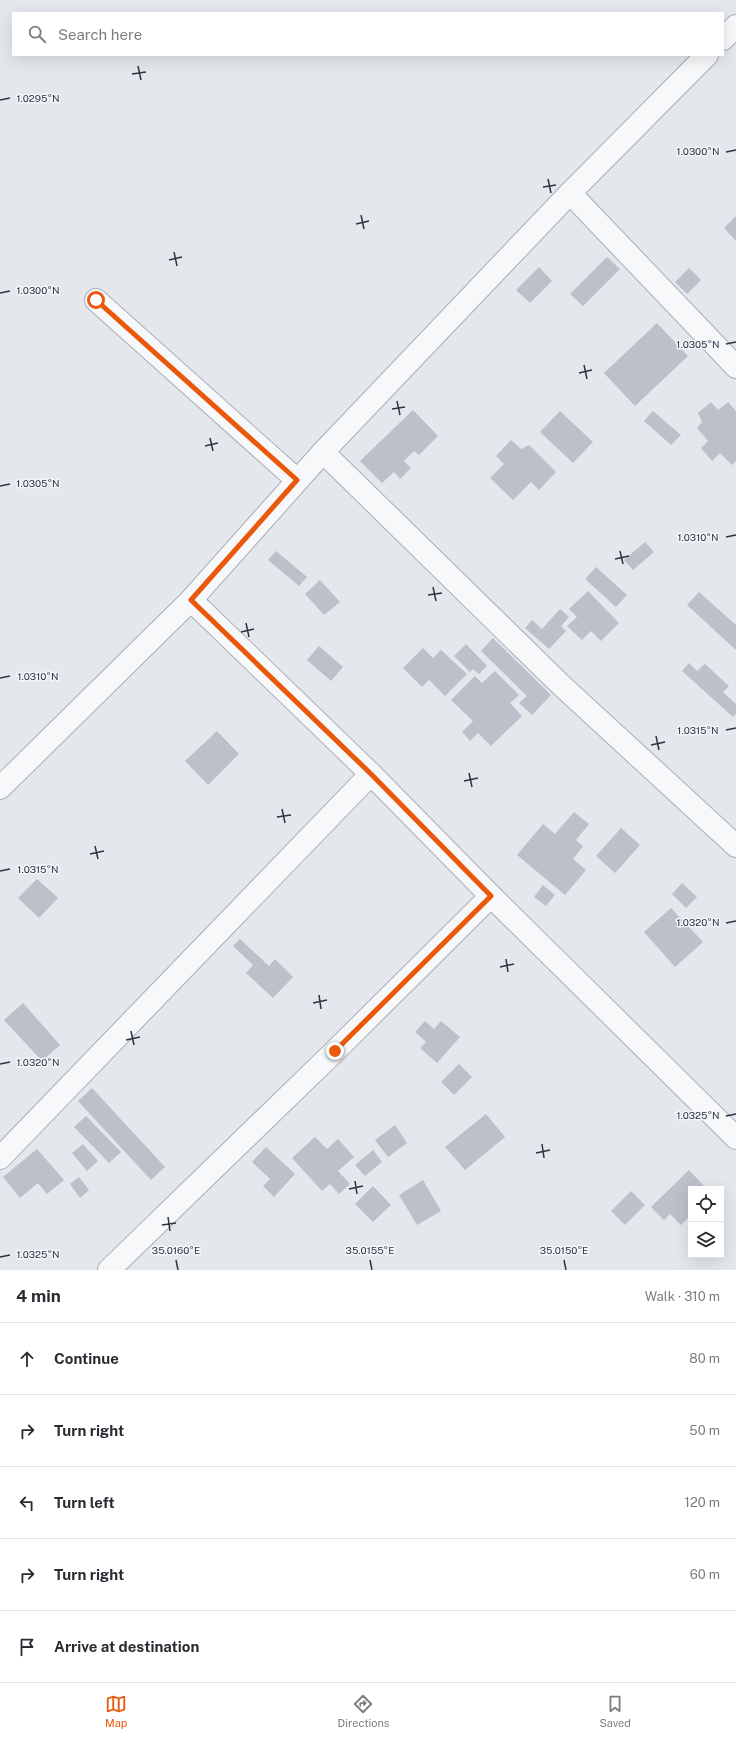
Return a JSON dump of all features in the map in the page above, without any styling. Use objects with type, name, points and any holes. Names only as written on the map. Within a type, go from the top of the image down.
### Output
[{"type":"street","points":[[724,38],[736,26]]},
{"type":"street","points":[[0,788],[191,600],[323,452],[570,194],[706,56]]},
{"type":"street","points":[[570,194],[736,367]]},
{"type":"street","points":[[96,300],[297,480]]},
{"type":"street","points":[[323,452],[560,684],[736,846]]},
{"type":"street","points":[[191,600],[371,774],[491,896],[736,1138]]},
{"type":"street","points":[[0,1158],[371,774]]},
{"type":"street","points":[[109,1270],[335,1051],[491,896]]},
{"type":"building","points":[[736,216],[736,241],[724,228]]},
{"type":"building","points":[[607,257],[620,269],[583,306],[570,294]]},
{"type":"building","points":[[539,267],[552,281],[530,303],[516,290]]},
{"type":"building","points":[[689,268],[701,280],[687,294],[675,282]]},
{"type":"building","points":[[657,323],[688,356],[635,406],[604,373]]},
{"type":"building","points":[[711,402],[718,410],[728,402],[736,411],[736,461],[732,465],[720,453],[712,461],[701,448],[708,441],[697,428],[702,422],[698,413]]},
{"type":"building","points":[[413,410],[438,436],[419,455],[414,451],[404,461],[411,468],[400,479],[394,472],[382,483],[360,461]]},
{"type":"building","points":[[560,411],[593,442],[573,463],[540,432]]},
{"type":"building","points":[[653,411],[681,435],[671,445],[644,421]]},
{"type":"building","points":[[511,440],[521,449],[529,445],[556,472],[539,490],[531,482],[513,500],[490,478],[504,464],[496,456]]},
{"type":"building","points":[[645,542],[654,552],[633,570],[624,560]]},
{"type":"building","points":[[276,551],[307,577],[299,586],[268,560]]},
{"type":"building","points":[[596,567],[627,595],[616,607],[585,579]]},
{"type":"building","points":[[320,580],[340,602],[324,615],[305,594]]},
{"type":"building","points":[[588,591],[619,623],[601,641],[591,631],[582,640],[567,626],[577,617],[569,609]]},
{"type":"building","points":[[699,592],[736,625],[736,650],[687,605]]},
{"type":"building","points":[[560,609],[569,617],[561,626],[566,631],[549,649],[525,628],[532,620],[542,629]]},
{"type":"building","points":[[493,638],[551,695],[532,715],[519,703],[527,696],[481,651]]},
{"type":"building","points":[[466,644],[487,666],[479,674],[473,669],[470,672],[454,656]]},
{"type":"building","points":[[319,646],[343,667],[331,681],[307,660]]},
{"type":"building","points":[[423,648],[433,658],[441,650],[467,674],[445,696],[429,680],[422,687],[403,668]]},
{"type":"building","points":[[689,663],[697,671],[705,664],[729,686],[723,692],[736,704],[736,714],[733,717],[682,671]]},
{"type":"building","points":[[495,671],[519,695],[510,703],[522,716],[491,746],[478,733],[470,741],[462,732],[473,721],[451,700],[475,676],[482,683]]},
{"type":"building","points":[[217,731],[239,754],[208,785],[185,761]]},
{"type":"building","points":[[574,812],[589,824],[576,840],[583,846],[573,859],[586,870],[565,895],[517,855],[543,824],[555,834]]},
{"type":"building","points":[[621,828],[640,845],[615,873],[596,856]]},
{"type":"building","points":[[37,879],[58,898],[39,918],[18,898]]},
{"type":"building","points":[[682,883],[697,897],[686,908],[672,894]]},
{"type":"building","points":[[543,885],[555,895],[546,906],[534,897]]},
{"type":"building","points":[[671,908],[703,942],[675,967],[644,932]]},
{"type":"building","points":[[240,939],[269,966],[275,959],[293,977],[273,998],[246,973],[253,965],[233,946]]},
{"type":"building","points":[[23,1003],[60,1045],[42,1061],[4,1020]]},
{"type":"building","points":[[425,1021],[434,1029],[441,1021],[460,1037],[437,1063],[420,1048],[426,1042],[415,1032]]},
{"type":"building","points":[[459,1064],[472,1077],[454,1095],[441,1082]]},
{"type":"building","points":[[92,1088],[165,1167],[151,1180],[78,1101]]},
{"type":"building","points":[[486,1114],[505,1137],[465,1170],[445,1147]]},
{"type":"building","points":[[86,1116],[121,1152],[109,1163],[74,1127]]},
{"type":"building","points":[[395,1125],[407,1143],[388,1157],[375,1140]]},
{"type":"building","points":[[315,1137],[327,1149],[338,1139],[354,1157],[338,1171],[350,1184],[339,1194],[330,1184],[322,1191],[292,1158]]},
{"type":"building","points":[[83,1144],[98,1161],[87,1171],[72,1153]]},
{"type":"building","points":[[266,1147],[295,1174],[274,1197],[263,1186],[270,1179],[252,1162]]},
{"type":"building","points":[[37,1149],[64,1180],[47,1194],[38,1183],[20,1198],[3,1177]]},
{"type":"building","points":[[373,1150],[382,1162],[365,1176],[355,1165]]},
{"type":"building","points":[[689,1170],[704,1186],[688,1186],[688,1218],[681,1225],[670,1214],[664,1220],[651,1207]]},
{"type":"building","points":[[79,1177],[89,1190],[80,1198],[70,1184]]},
{"type":"building","points":[[423,1180],[441,1211],[417,1225],[399,1195]]},
{"type":"building","points":[[373,1186],[391,1205],[373,1222],[355,1204]]},
{"type":"building","points":[[631,1191],[645,1205],[625,1225],[611,1211]]},
{"type":"route","points":[[96,300],[297,480],[191,600],[371,774],[491,896],[335,1051]]}]
